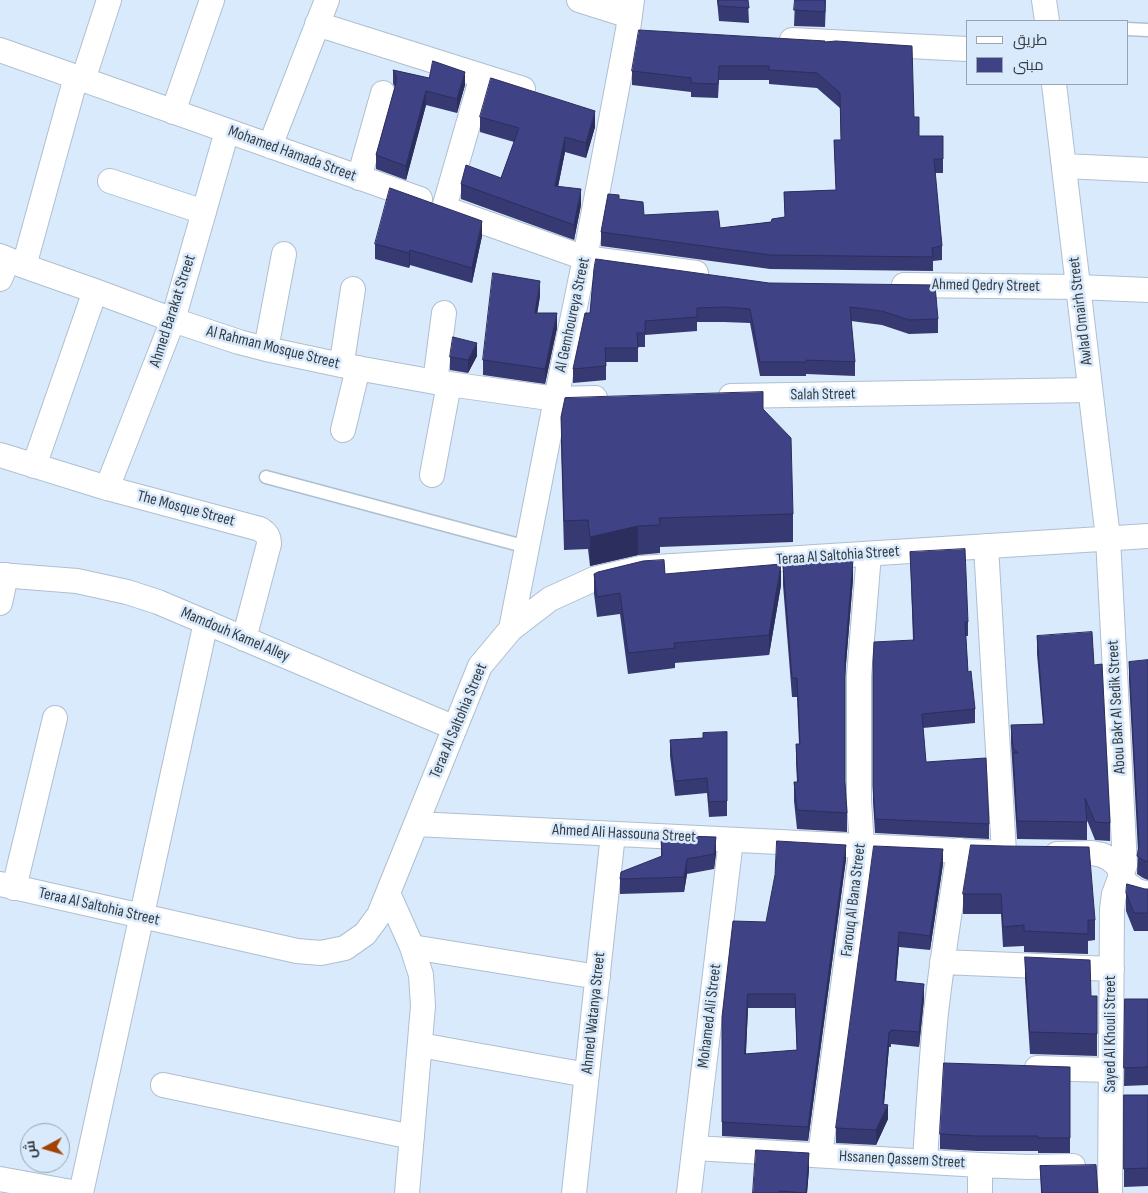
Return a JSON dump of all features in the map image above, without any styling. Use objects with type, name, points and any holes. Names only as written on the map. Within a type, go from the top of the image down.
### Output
[{"type":"street","points":[[8,265],[109,0]]},
{"type":"street","points":[[173,112],[212,0]]},
{"type":"street","points":[[270,146],[327,0]]},
{"type":"street","points":[[579,0],[634,20]]},
{"type":"street","points":[[1044,0],[1047,20]]},
{"type":"street","name":"Al Gemhoureya Street","points":[[511,629],[585,258],[602,114],[634,20]]},
{"type":"street","points":[[317,24],[547,97]]},
{"type":"street","points":[[766,38],[966,49]]},
{"type":"street","name":"Mohamed Hamada Street","points":[[0,50],[585,258]]},
{"type":"street","points":[[444,208],[482,76]]},
{"type":"street","name":"Awlad Omairh Street","points":[[1054,85],[1108,538]]},
{"type":"street","points":[[359,178],[383,93]]},
{"type":"street","name":"Ahmed Barakat Street","points":[[107,488],[173,320],[227,131]]},
{"type":"street","points":[[1064,166],[1148,170]]},
{"type":"street","points":[[110,181],[204,212]]},
{"type":"street","points":[[266,349],[284,254]]},
{"type":"street","points":[[585,258],[714,275]]},
{"type":"street","name":"Al Rahman Mosque Street","points":[[8,265],[95,291],[173,320],[266,349],[442,383],[556,399]]},
{"type":"street","name":"Ahmed Qedry Street","points":[[879,285],[1148,290]]},
{"type":"street","points":[[343,430],[352,367],[343,362],[342,355],[354,289]]},
{"type":"street","points":[[34,466],[95,291]]},
{"type":"street","points":[[432,475],[442,383],[444,313]]},
{"type":"street","name":"Salah Street","points":[[714,396],[1090,390]]},
{"type":"street","points":[[556,399],[615,398]]},
{"type":"street","name":"The Mosque Street","points":[[0,455],[107,488],[260,529],[267,534],[268,544],[244,638]]},
{"type":"street","name":"Teraa Al Saltohia Street","points":[[7,886],[297,951],[321,954],[345,948],[365,934],[379,915],[480,666],[511,629],[550,599],[594,579],[641,568],[1148,536]]},
{"type":"street","name":"Abou Bakr Al Sedik Street","points":[[1108,538],[1125,866],[1121,876]]},
{"type":"street","points":[[986,546],[1020,853]]},
{"type":"street","name":"Farouq Al Bana Street","points":[[820,1155],[862,846],[858,801],[859,676],[869,554]]},
{"type":"street","points":[[0,603],[3,575]]},
{"type":"street","name":"Mamdouh Kamel Alley","points":[[3,575],[77,581],[128,592],[158,602],[455,728]]},
{"type":"street","points":[[0,1179],[68,1192],[142,916],[206,622]]},
{"type":"street","points":[[7,886],[54,718]]},
{"type":"street","name":"Ahmed Ali Hassouna Street","points":[[416,824],[1020,853],[1092,853],[1110,859],[1118,866],[1121,876],[1128,885],[1137,891],[1148,894]]},
{"type":"street","name":"Ahmed Watanya Street","points":[[574,1193],[613,834]]},
{"type":"street","name":"Mohamed Ali Street","points":[[689,1193],[731,840]]},
{"type":"street","points":[[925,1161],[941,1065],[942,962],[959,850]]},
{"type":"street","name":"Sayed Al Khouli Street","points":[[1110,1193],[1110,1166],[1120,1100],[1110,1070],[1120,1003],[1112,969],[1112,909],[1114,894],[1121,876]]},
{"type":"street","points":[[388,892],[412,947],[420,975],[423,1006],[406,1193]]},
{"type":"street","points":[[412,947],[598,978]]},
{"type":"street","points":[[942,962],[1112,969]]},
{"type":"street","points":[[420,1045],[587,1075]]},
{"type":"street","points":[[1021,1067],[1110,1070]]},
{"type":"street","points":[[163,1085],[412,1137]]},
{"type":"street","name":"Hssanen Qassem Street","points":[[694,1148],[1028,1167],[1110,1166]]},
{"type":"street","points":[[980,1164],[980,1193]]},
{"type":"lane","points":[[1128,28],[1148,30]]},
{"type":"lane","points":[[266,477],[527,547]]},
{"type":"building","points":[[718,0],[748,0],[749,8],[719,6]]},
{"type":"building","points":[[795,0],[825,0],[825,12],[794,10]]},
{"type":"building","points":[[639,30],[912,46],[914,117],[919,117],[919,136],[943,136],[943,159],[934,159],[942,246],[932,248],[933,257],[770,255],[601,232],[608,194],[619,195],[619,199],[643,202],[644,215],[718,211],[720,228],[771,222],[772,219],[785,217],[784,192],[836,190],[834,140],[841,140],[840,93],[817,73],[769,70],[769,66],[719,66],[718,84],[691,83],[691,78],[632,71]]},
{"type":"building","points":[[433,61],[465,72],[457,99],[426,91],[406,166],[376,155],[396,83],[396,76],[393,70],[429,78]]},
{"type":"building","points":[[491,78],[595,111],[586,143],[565,137],[555,186],[581,189],[574,225],[461,184],[466,165],[501,178],[519,128],[480,117]]},
{"type":"building","points":[[390,188],[482,221],[472,268],[410,250],[409,253],[375,244]]},
{"type":"building","points":[[596,259],[769,283],[935,285],[938,319],[909,320],[882,311],[850,307],[855,362],[806,360],[806,362],[760,362],[750,309],[724,307],[697,308],[697,317],[645,321],[645,333],[637,333],[638,348],[605,348],[606,366],[573,369],[585,313],[590,313]]},
{"type":"building","points":[[493,273],[540,281],[535,313],[557,313],[545,369],[483,360]]},
{"type":"building","points":[[453,337],[477,343],[468,360],[450,357]]},
{"type":"building","points":[[763,392],[763,409],[791,438],[793,514],[659,518],[660,525],[638,526],[590,537],[588,520],[564,521],[561,417],[565,398]]},
{"type":"building","points":[[965,549],[968,622],[965,622],[968,672],[971,671],[975,709],[922,714],[926,762],[986,758],[989,824],[875,819],[873,786],[874,642],[914,640],[910,552]]},
{"type":"building","points":[[664,560],[665,574],[781,564],[769,635],[674,643],[675,648],[628,653],[620,593],[597,597],[594,574],[643,561]]},
{"type":"building","points":[[853,560],[845,657],[845,782],[847,813],[797,810],[794,782],[798,782],[796,744],[800,744],[797,678],[792,678],[783,566]]},
{"type":"building","points":[[1092,632],[1094,665],[1102,664],[1110,823],[1095,822],[1085,798],[1087,822],[1017,821],[1013,753],[1018,753],[1013,748],[1011,725],[1044,724],[1037,636]]},
{"type":"building","points":[[1148,660],[1148,862],[1137,856],[1139,846],[1129,662]]},
{"type":"building","points":[[727,732],[727,801],[709,802],[707,778],[675,781],[670,740],[703,738],[703,733]]},
{"type":"building","points":[[685,836],[716,837],[714,854],[687,859],[684,877],[620,879],[621,872],[662,856],[661,839]]},
{"type":"building","points":[[777,841],[846,845],[808,1127],[722,1122],[722,1017],[733,921],[766,922],[775,875]],"holes":[[[748,994],[795,994],[797,1050],[745,1054]]]},
{"type":"building","points":[[971,845],[1089,847],[1095,920],[1088,920],[1088,934],[1024,931],[1024,925],[1003,927],[1001,894],[963,894]]},
{"type":"building","points":[[874,846],[943,849],[930,936],[899,932],[895,981],[924,984],[919,1032],[891,1030],[889,1032],[883,1104],[888,1105],[876,1130],[836,1128]]},
{"type":"building","points":[[1127,884],[1148,889],[1148,913],[1134,913],[1126,893]]},
{"type":"building","points":[[1025,957],[1090,960],[1091,996],[1097,996],[1097,1034],[1030,1032]]},
{"type":"building","points":[[1125,999],[1148,999],[1148,1067],[1124,1068]]},
{"type":"building","points":[[944,1063],[1070,1067],[1070,1138],[940,1134]]},
{"type":"building","points":[[1124,1095],[1148,1095],[1148,1168],[1124,1169]]},
{"type":"building","points":[[756,1150],[809,1153],[806,1193],[779,1191],[779,1193],[753,1193]]},
{"type":"building","points":[[1096,1165],[1098,1193],[1042,1193],[1040,1166]]}]
